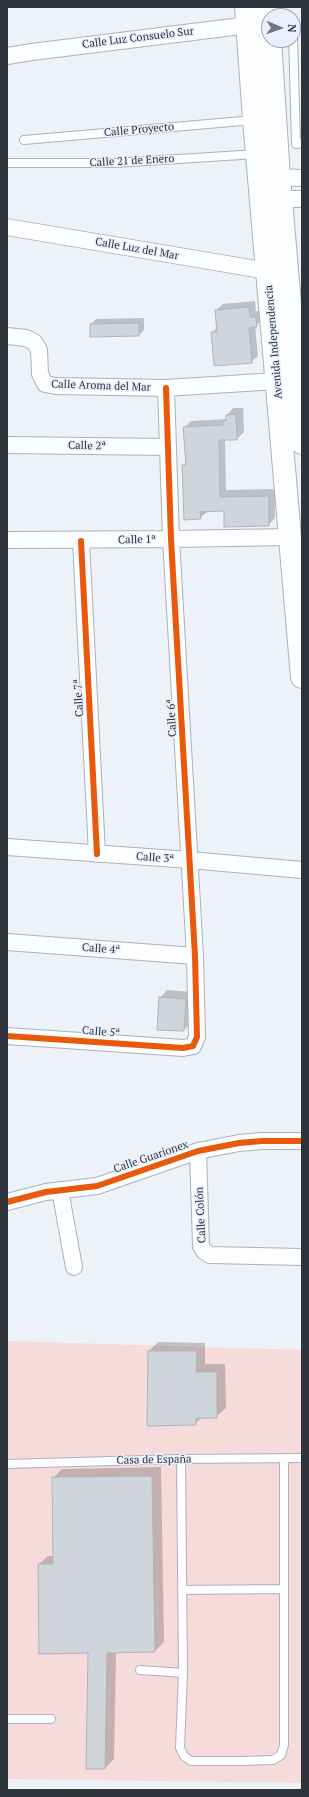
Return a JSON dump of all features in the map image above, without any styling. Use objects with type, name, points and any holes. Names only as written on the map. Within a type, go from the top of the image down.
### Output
[{"type":"main road","name":"Avenida Independencia","points":[[247,16],[254,120],[277,381],[294,532],[302,677]]},
{"type":"main road","name":"Avenida Independencia","points":[[272,48],[290,143],[279,177],[292,199],[302,443]]},
{"type":"street","name":"Calle Luz Consuelo Sur","points":[[7,56],[247,16],[261,20]]},
{"type":"street","points":[[279,177],[302,178]]},
{"type":"street","name":"Calle Luz del Mar","points":[[7,227],[268,271]]},
{"type":"street","name":"Calle Aroma del Mar","points":[[7,336],[26,338],[34,342],[39,350],[40,374],[45,384],[56,386],[166,388],[277,381]]},
{"type":"street","name":"Calle 6ª","points":[[166,388],[171,540],[195,956],[197,1036],[193,1046]]},
{"type":"street","name":"Calle 2ª","points":[[7,445],[168,447]]},
{"type":"street","name":"Calle 1ª","points":[[7,540],[171,540],[294,532]]},
{"type":"street","name":"Calle 7ª","points":[[80,540],[97,854]]},
{"type":"street","name":"Calle 3ª","points":[[7,847],[190,860],[302,870]]},
{"type":"street","name":"Calle 4ª","points":[[7,942],[195,956]]},
{"type":"street","name":"Calle 5ª","points":[[7,1036],[183,1048],[193,1046]]},
{"type":"street","name":"Calle Guarionex","points":[[7,1202],[60,1190],[97,1186],[198,1151],[247,1142],[302,1141]]},
{"type":"street","name":"Calle Colón","points":[[198,1151],[201,1246],[204,1251],[210,1255],[302,1257]]},
{"type":"street","points":[[60,1190],[74,1267]]},
{"type":"lane","points":[[290,143],[295,48]]},
{"type":"lane","name":"Calle Proyecto","points":[[24,140],[254,120]]},
{"type":"lane","name":"Calle 21 de Enero","points":[[7,163],[115,163],[257,154]]},
{"type":"lane","points":[[182,1459],[183,1673],[180,1748],[184,1756],[192,1761],[272,1760],[277,1758],[283,1750],[284,1458]]},
{"type":"lane","name":"Casa de España","points":[[7,1464],[182,1459],[302,1458]]},
{"type":"lane","points":[[182,1590],[284,1589]]},
{"type":"lane","points":[[140,1670],[183,1673]]},
{"type":"lane","points":[[7,1719],[51,1719]]},
{"type":"shaded area","points":[[7,1341],[302,1350],[302,1783],[7,1779]]},
{"type":"building","points":[[249,307],[250,317],[256,317],[257,327],[249,328],[252,363],[214,366],[211,332],[217,332],[215,310]]},
{"type":"building","points":[[139,323],[139,336],[90,337],[90,324]]},
{"type":"building","points":[[236,414],[237,440],[219,440],[220,497],[269,496],[269,526],[224,527],[224,511],[200,512],[201,519],[184,520],[182,465],[186,465],[183,427],[223,425],[223,421],[226,421],[226,415]]},
{"type":"building","points":[[159,997],[186,999],[184,1031],[157,1030]]},
{"type":"building","points":[[148,1351],[197,1351],[196,1372],[217,1372],[217,1418],[196,1418],[196,1425],[147,1426]]},
{"type":"building","points":[[152,1476],[155,1652],[107,1653],[105,1769],[86,1769],[88,1653],[39,1654],[38,1564],[53,1564],[52,1477]]},
{"type":"cycle path","points":[[7,1036],[183,1048],[193,1046],[197,1037],[195,956],[171,539],[166,388]]},
{"type":"cycle path","points":[[81,541],[97,854]]},
{"type":"cycle path","points":[[7,1202],[46,1192],[97,1186],[198,1151],[239,1143],[262,1141],[302,1141]]}]
